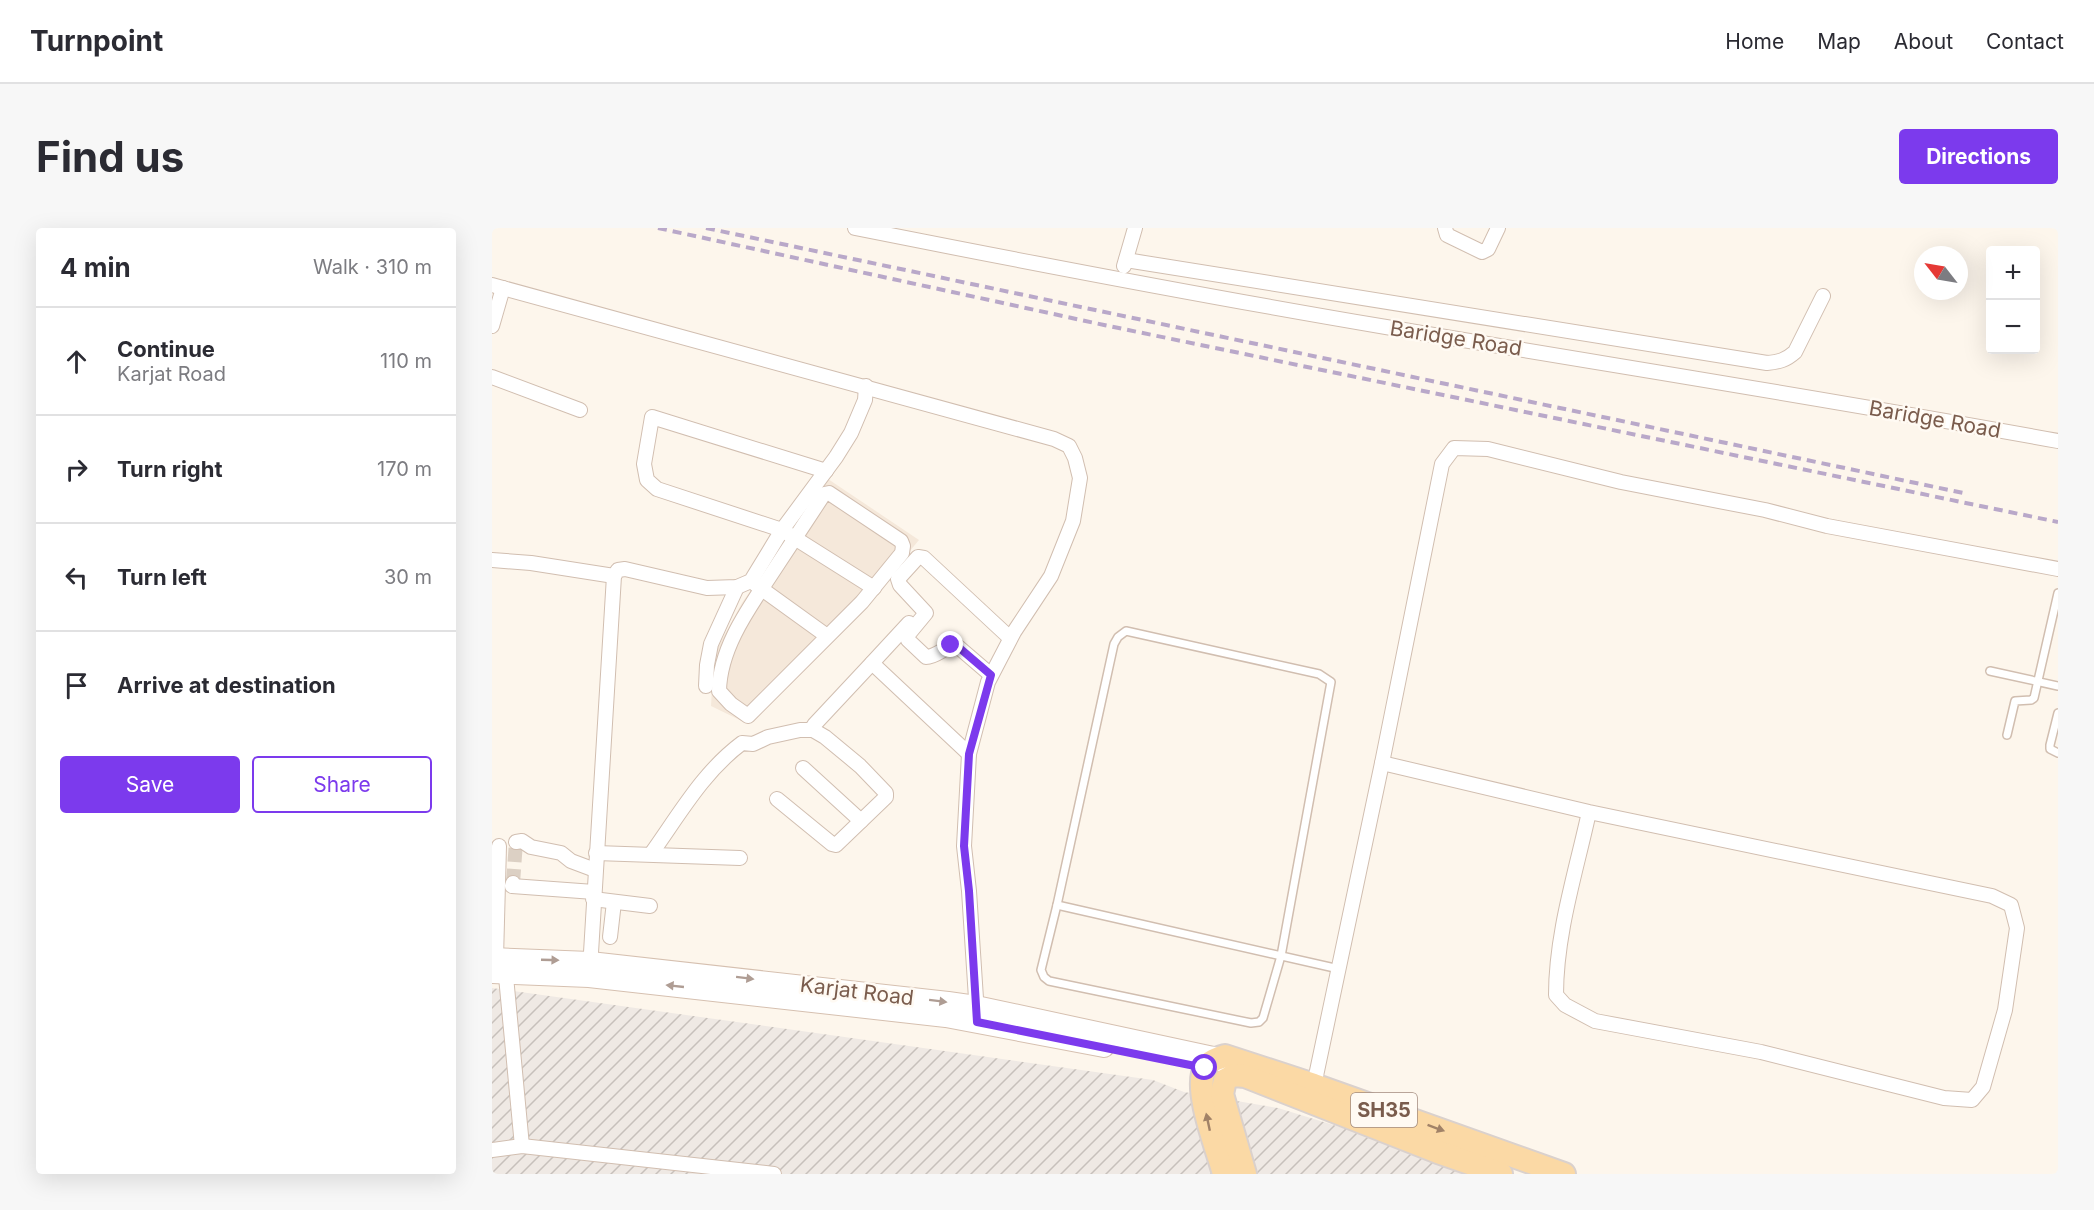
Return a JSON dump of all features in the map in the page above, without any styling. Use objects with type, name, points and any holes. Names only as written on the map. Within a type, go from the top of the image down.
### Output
[{"type":"main road","name":"Karjat Road","points":[[498,964],[729,976],[977,1014],[1221,1069],[1231,1057],[1438,1152],[1501,1174]]},
{"type":"main road","points":[[1224,1174],[1207,1120],[1202,1081],[1221,1069],[1222,1094],[1245,1174]]},
{"type":"main road","name":"Karjat Road","points":[[1312,1093],[1564,1174]]},
{"type":"street","name":"Baridge Road","points":[[855,228],[1120,280],[2058,441]]},
{"type":"street","points":[[1120,280],[1133,233],[1143,228]]},
{"type":"street","points":[[1445,228],[1447,235],[1482,252],[1488,249],[1498,228]]},
{"type":"street","points":[[1126,260],[1767,363],[1779,362],[1789,358],[1795,352],[1822,296]]},
{"type":"street","points":[[492,326],[498,287],[866,386],[1054,439],[1069,446],[1080,478],[1073,521],[1051,576],[1010,638],[991,675],[969,754],[964,846],[977,1014]]},
{"type":"street","points":[[492,377],[580,410]]},
{"type":"street","points":[[756,585],[796,538],[824,494],[829,493],[901,541],[903,546],[902,553],[874,588],[754,713],[748,716],[719,691],[719,678],[735,634],[756,585],[782,530],[826,471],[858,420],[865,400],[866,386]]},
{"type":"street","points":[[826,471],[652,417],[644,464],[647,480],[657,489],[782,530],[874,588]]},
{"type":"street","points":[[1312,1093],[1442,464],[1454,448],[1488,448],[1622,482],[1765,510],[1827,526],[2058,569]]},
{"type":"street","points":[[991,675],[956,645],[944,648],[933,657],[926,657],[908,640],[907,636],[926,613],[898,582],[898,579],[920,556],[1010,638]]},
{"type":"street","points":[[492,560],[531,563],[614,576]]},
{"type":"street","points":[[590,969],[614,576],[618,570],[625,569],[707,588],[756,585],[827,636]]},
{"type":"street","points":[[706,686],[711,644],[737,587]]},
{"type":"street","points":[[814,725],[922,609]]},
{"type":"street","points":[[872,663],[969,754]]},
{"type":"street","points":[[651,854],[708,772],[722,757],[742,743],[753,744],[768,737],[800,730],[813,730],[860,766],[886,793],[885,797],[836,845],[777,799]]},
{"type":"street","points":[[1382,763],[1589,812],[1992,896],[2012,905],[2017,928],[2005,1010],[1983,1087],[1972,1100],[1944,1098],[1761,1052],[1595,1021],[1565,1005],[1556,995],[1556,977],[1566,915],[1589,812]]},
{"type":"street","points":[[803,768],[861,821]]},
{"type":"street","points":[[516,842],[522,841],[531,847],[561,853],[571,861],[595,870]]},
{"type":"street","points":[[499,846],[498,964],[522,1146]]},
{"type":"street","points":[[596,853],[740,858]]},
{"type":"street","points":[[513,883],[512,886],[594,895],[614,902],[650,906]]},
{"type":"street","points":[[610,937],[614,902]]},
{"type":"street","points":[[492,1150],[522,1146],[774,1174]]},
{"type":"lane","points":[[2007,735],[2016,699],[2031,700],[2034,698],[2058,593]]},
{"type":"lane","points":[[1126,631],[1319,674],[1331,682],[1281,956],[1263,1018],[1259,1022],[1251,1023],[1049,981],[1044,977],[1041,970],[1114,644],[1122,632],[1126,631]]},
{"type":"lane","points":[[1990,671],[2058,686]]},
{"type":"lane","points":[[2058,713],[2050,745],[2050,748],[2058,753]]},
{"type":"lane","points":[[1057,905],[1339,969]]},
{"type":"shaded area","points":[[828,479],[919,540],[839,636],[748,724],[711,706],[714,654],[742,603]]},
{"type":"shaded area","points":[[492,988],[1153,1080],[1184,1092],[1278,1108],[1493,1174],[492,1174]]},
{"type":"tunnel","points":[[513,883],[516,842]]},
{"type":"railway","points":[[658,228],[1104,325],[2058,522]]},
{"type":"railway","points":[[706,228],[1968,494]]},
{"type":"route","points":[[951,645],[956,645],[991,675],[969,754],[964,846],[977,1022],[1205,1068]]}]
